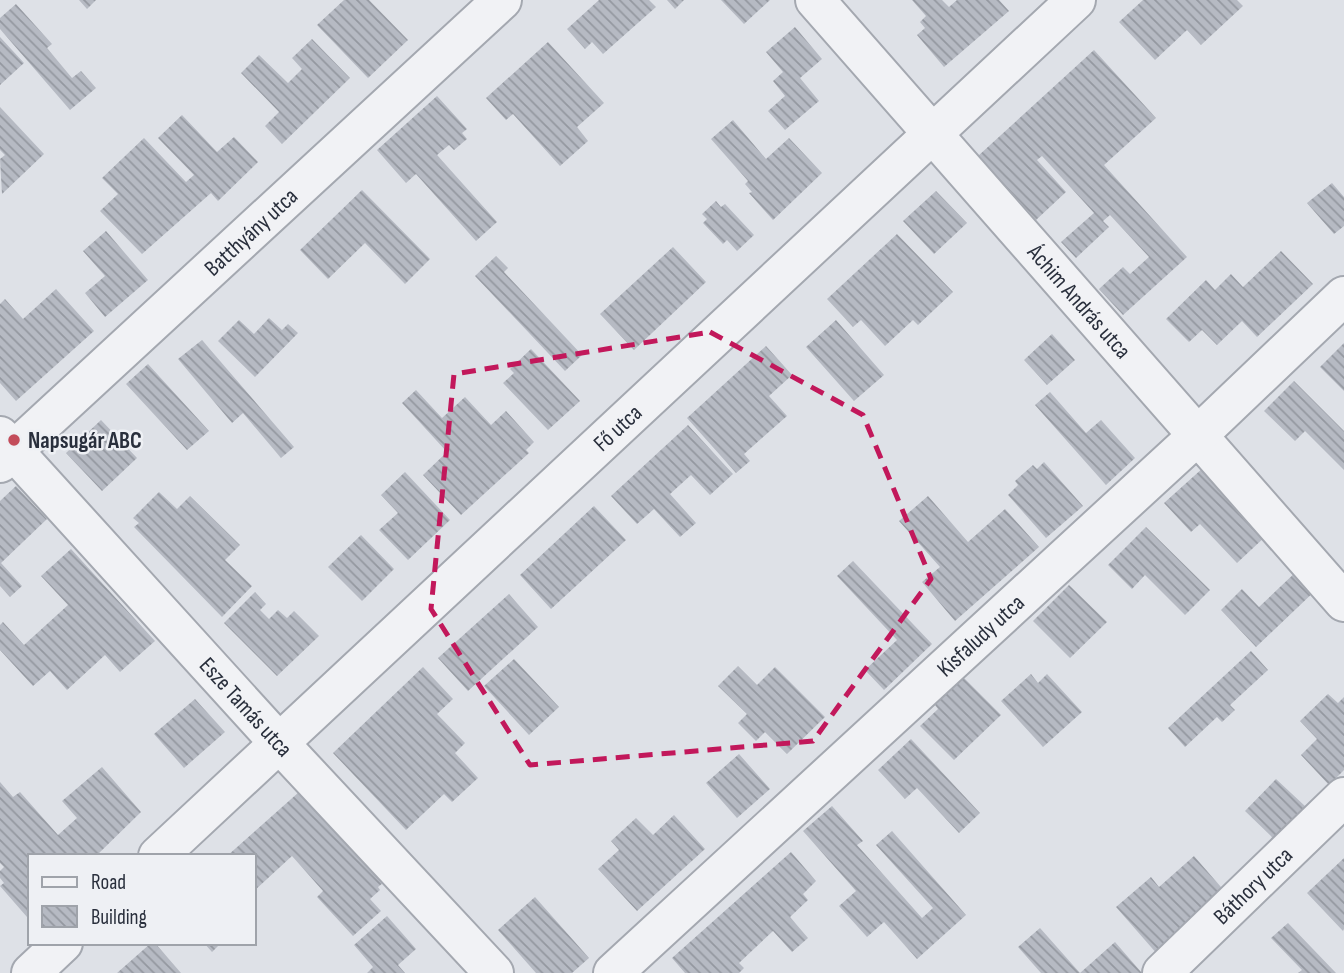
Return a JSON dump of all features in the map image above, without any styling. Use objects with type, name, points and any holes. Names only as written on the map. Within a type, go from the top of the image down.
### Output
[{"type":"street","name":"Batthyány utca","points":[[4,450],[502,0]]},
{"type":"street","name":"Áchim András utca","points":[[815,0],[933,131],[1196,437],[1344,602]]},
{"type":"street","name":"Fő utca","points":[[160,854],[1076,0]]},
{"type":"street","name":"Kisfaludy utca","points":[[613,973],[1196,437],[1344,296]]},
{"type":"street","name":"Esze Tamás utca","points":[[4,450],[495,973]]},
{"type":"street","name":"Báthory utca","points":[[1162,973],[1344,797]]},
{"type":"street","points":[[31,973],[61,945]]},
{"type":"highlighted area","points":[[710,332],[863,415],[931,579],[813,741],[530,765],[431,609],[454,374]]},
{"type":"building","points":[[79,0],[96,0],[87,9]]},
{"type":"building","points":[[344,0],[369,0],[408,40],[368,78],[317,25]]},
{"type":"building","points":[[599,0],[649,0],[656,7],[603,54],[592,42],[585,49],[567,29]]},
{"type":"building","points":[[667,0],[684,0],[675,9]]},
{"type":"building","points":[[721,0],[770,0],[744,24]]},
{"type":"building","points":[[912,0],[942,0],[949,7],[957,0],[999,0],[1009,11],[944,67],[917,35],[925,28],[920,22],[926,16]]},
{"type":"building","points":[[1143,0],[1237,0],[1243,6],[1201,45],[1187,30],[1155,60],[1119,22]]},
{"type":"building","points":[[16,4],[52,44],[47,48],[72,78],[81,71],[96,88],[70,110],[0,29],[0,18]]},
{"type":"building","points":[[795,27],[822,59],[800,78],[819,101],[785,130],[768,111],[785,96],[773,81],[783,72],[766,52]]},
{"type":"building","points":[[0,37],[24,63],[0,85]]},
{"type":"building","points":[[312,39],[350,78],[282,144],[265,126],[279,112],[241,73],[259,55],[288,83],[302,69],[292,58]]},
{"type":"building","points":[[548,42],[604,103],[577,127],[588,141],[560,166],[513,114],[506,120],[486,98]]},
{"type":"building","points":[[1094,50],[1156,118],[1104,165],[1187,257],[1123,315],[1099,289],[1123,267],[1130,274],[1149,257],[1110,215],[1103,221],[1109,227],[1076,258],[1061,242],[1094,213],[1042,156],[1037,160],[1066,192],[1036,220],[978,156]]},
{"type":"building","points":[[437,96],[467,129],[462,133],[467,139],[454,150],[449,145],[437,155],[497,222],[476,241],[416,174],[406,183],[377,150]]},
{"type":"building","points":[[0,107],[44,154],[2,194],[0,159],[5,155],[0,150]]},
{"type":"building","points":[[182,115],[217,152],[234,137],[258,162],[218,201],[211,193],[142,254],[100,211],[118,194],[102,178],[144,138],[186,182],[194,175],[158,138]]},
{"type":"building","points":[[733,120],[766,159],[789,138],[822,173],[773,220],[749,193],[752,192],[745,184],[748,181],[711,139]]},
{"type":"building","points":[[1332,183],[1344,197],[1344,226],[1334,234],[1307,203]]},
{"type":"building","points":[[362,190],[430,259],[405,284],[365,243],[328,279],[300,250]]},
{"type":"building","points":[[936,191],[967,223],[934,254],[903,221]]},
{"type":"building","points":[[716,201],[721,207],[725,204],[754,235],[737,251],[727,240],[723,244],[703,223],[707,219],[702,214]]},
{"type":"building","points":[[106,231],[148,280],[105,317],[85,293],[105,276],[83,251]]},
{"type":"building","points":[[897,234],[953,292],[918,325],[913,320],[885,346],[861,320],[853,327],[827,299]]},
{"type":"building","points":[[673,247],[706,282],[634,350],[600,314]]},
{"type":"building","points":[[1281,251],[1313,284],[1257,337],[1242,321],[1217,345],[1202,330],[1189,342],[1166,319],[1206,280],[1215,290],[1231,274],[1243,287]]},
{"type":"building","points":[[496,256],[508,268],[504,272],[582,355],[565,371],[475,276]]},
{"type":"building","points":[[56,289],[94,331],[16,401],[0,383],[0,304],[5,299],[23,319]]},
{"type":"building","points":[[269,318],[282,330],[288,324],[298,333],[255,377],[218,341],[239,320],[254,334]]},
{"type":"building","points":[[836,320],[884,375],[854,401],[806,347]]},
{"type":"building","points":[[1052,334],[1075,360],[1047,385],[1024,360]]},
{"type":"building","points":[[202,340],[294,447],[281,458],[243,413],[232,423],[178,359]]},
{"type":"building","points":[[1344,343],[1344,391],[1320,367]]},
{"type":"building","points":[[766,346],[792,375],[769,396],[787,416],[744,454],[750,461],[736,473],[687,418]]},
{"type":"building","points":[[531,349],[580,401],[548,430],[503,383],[514,373],[510,369]]},
{"type":"building","points":[[148,364],[209,431],[187,450],[126,384]]},
{"type":"building","points":[[1294,381],[1344,431],[1344,470],[1305,431],[1295,441],[1264,411]]},
{"type":"building","points":[[416,390],[442,418],[465,397],[491,425],[506,411],[534,442],[526,450],[529,453],[461,515],[423,475],[447,452],[402,403]]},
{"type":"building","points":[[1050,392],[1086,433],[1101,420],[1135,458],[1106,485],[1035,405]]},
{"type":"building","points":[[101,420],[137,458],[102,491],[66,453]]},
{"type":"building","points":[[688,425],[733,474],[710,495],[691,475],[670,494],[696,523],[680,537],[654,509],[637,524],[611,496]]},
{"type":"building","points":[[1044,462],[1083,506],[1046,538],[1008,495],[1018,485],[1015,481],[1033,465],[1037,469]]},
{"type":"building","points":[[1204,467],[1267,535],[1237,563],[1200,524],[1191,532],[1164,503]]},
{"type":"building","points":[[405,472],[450,520],[408,560],[379,530],[398,513],[381,495]]},
{"type":"building","points":[[16,486],[47,519],[1,563],[22,586],[10,597],[0,586],[0,501]]},
{"type":"building","points":[[159,492],[177,509],[190,496],[240,545],[225,560],[252,586],[222,617],[134,527],[139,523],[133,518]]},
{"type":"building","points":[[928,496],[968,542],[1005,509],[1039,547],[955,621],[922,582],[940,567],[899,521]]},
{"type":"building","points":[[594,506],[626,540],[551,609],[520,575]]},
{"type":"building","points":[[1146,527],[1210,590],[1185,615],[1145,575],[1132,589],[1108,565]]},
{"type":"building","points":[[361,535],[394,569],[362,601],[328,567]]},
{"type":"building","points":[[71,549],[155,641],[120,672],[105,655],[67,690],[50,671],[33,686],[0,650],[0,625],[3,622],[24,645],[68,605],[41,576]]},
{"type":"building","points":[[853,561],[932,644],[884,690],[865,670],[897,640],[837,576]]},
{"type":"building","points":[[1299,569],[1318,588],[1256,647],[1221,610],[1242,589],[1259,607]]},
{"type":"building","points":[[1069,585],[1107,622],[1070,658],[1033,621]]},
{"type":"building","points":[[255,592],[266,604],[260,610],[269,619],[278,610],[287,618],[294,611],[319,636],[277,676],[224,623]]},
{"type":"building","points":[[509,594],[538,627],[468,691],[438,658]]},
{"type":"building","points":[[1251,651],[1268,670],[1230,705],[1235,710],[1222,722],[1217,717],[1185,747],[1168,728]]},
{"type":"building","points":[[514,659],[559,707],[529,735],[484,686]]},
{"type":"building","points":[[738,666],[757,685],[775,667],[825,717],[787,754],[765,732],[756,741],[738,723],[747,714],[718,686]]},
{"type":"building","points":[[423,667],[453,699],[437,714],[465,743],[455,753],[478,778],[452,802],[444,794],[406,830],[333,753]]},
{"type":"building","points":[[1031,674],[1038,683],[1047,674],[1082,712],[1043,747],[1001,701]]},
{"type":"building","points":[[963,677],[1001,715],[954,760],[920,726],[938,709],[935,705]]},
{"type":"building","points":[[1328,694],[1338,703],[1344,697],[1344,770],[1329,785],[1301,755],[1317,739],[1300,721]]},
{"type":"building","points":[[195,699],[225,732],[184,768],[154,734]]},
{"type":"building","points":[[911,739],[980,813],[959,833],[917,788],[905,799],[878,770]]},
{"type":"building","points":[[739,754],[770,789],[737,818],[706,783]]},
{"type":"building","points":[[102,767],[141,812],[98,854],[28,854],[27,917],[0,886],[4,883],[0,878],[0,871],[4,867],[0,863],[0,782],[13,797],[20,792],[58,835],[77,818],[62,801]]},
{"type":"building","points":[[1276,779],[1306,807],[1275,840],[1245,811]]},
{"type":"building","points":[[299,792],[383,883],[370,899],[381,911],[353,936],[317,897],[323,891],[292,856],[256,889],[256,854],[229,854]]},
{"type":"building","points":[[832,806],[863,841],[857,845],[922,918],[933,908],[876,845],[892,831],[966,915],[917,959],[884,922],[867,937],[839,906],[856,891],[803,831]]},
{"type":"building","points":[[674,815],[705,849],[637,911],[598,869],[619,850],[611,841],[636,818],[653,835]]},
{"type":"building","points":[[791,852],[816,881],[803,894],[808,900],[790,917],[808,938],[792,952],[773,931],[739,963],[744,968],[739,973],[685,973],[672,958]]},
{"type":"building","points":[[1194,856],[1227,894],[1158,955],[1116,907],[1151,877],[1159,887]]},
{"type":"building","points":[[1344,858],[1344,929],[1343,931],[1307,893]]},
{"type":"building","points":[[535,897],[589,958],[572,973],[536,973],[498,930]]},
{"type":"building","points":[[387,916],[416,949],[398,965],[405,973],[367,973],[373,967],[354,945]]},
{"type":"building","points":[[1288,923],[1336,973],[1298,973],[1302,970],[1271,938]]},
{"type":"building","points":[[1040,928],[1080,973],[1041,973],[1018,947]]},
{"type":"building","points":[[1115,942],[1142,973],[1080,973]]},
{"type":"building","points":[[149,945],[157,945],[181,973],[117,973]]},
{"type":"building","points":[[206,945],[219,945],[212,952]]},
{"type":"place","name":"Napsugár ABC","points":[[14,440]]}]
